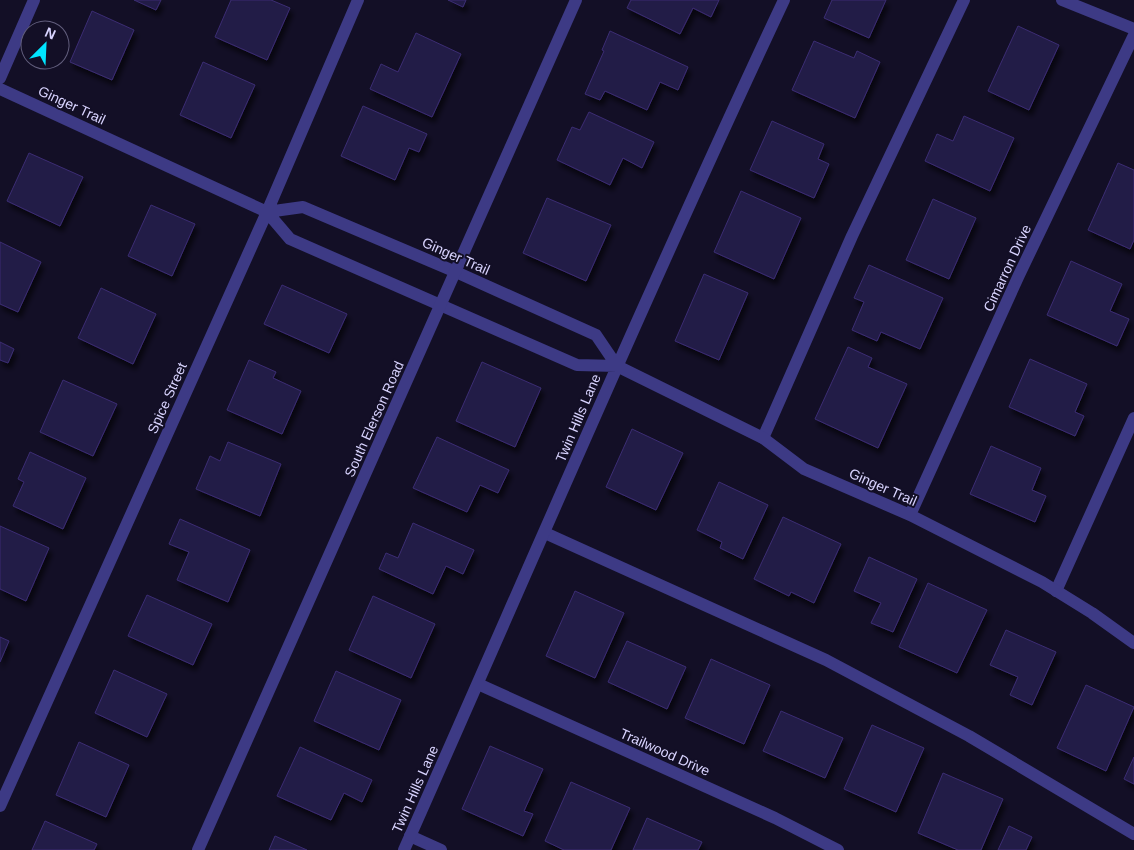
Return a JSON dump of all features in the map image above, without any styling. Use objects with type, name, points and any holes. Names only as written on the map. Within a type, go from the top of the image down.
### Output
[{"type":"street","points":[[0,78],[34,0]]},
{"type":"street","name":"Spice Street","points":[[0,806],[267,212],[358,0]]},
{"type":"street","name":"South Elerson Road","points":[[198,850],[576,0]]},
{"type":"street","name":"Twin Hills Lane","points":[[404,850],[617,366],[784,0]]},
{"type":"street","points":[[763,438],[852,236],[964,0]]},
{"type":"street","points":[[1062,0],[1134,29]]},
{"type":"street","name":"Cimarron Drive","points":[[910,515],[1019,275],[1134,35]]},
{"type":"street","name":"Ginger Trail","points":[[0,88],[267,212],[290,238],[577,365],[617,366],[763,438],[804,469],[910,515],[1056,591],[1134,643]]},
{"type":"street","name":"Ginger Trail","points":[[267,212],[303,207],[456,272],[596,335],[617,366]]},
{"type":"street","points":[[1056,591],[1134,418]]},
{"type":"street","points":[[545,533],[826,660],[969,736],[1134,834]]},
{"type":"street","name":"Trailwood Drive","points":[[478,684],[775,818],[838,850]]},
{"type":"street","points":[[410,836],[441,850]]},
{"type":"building","points":[[134,0],[161,0],[156,10]]},
{"type":"building","points":[[231,0],[271,0],[290,8],[267,60],[215,37]]},
{"type":"building","points":[[448,0],[466,0],[463,7]]},
{"type":"building","points":[[631,0],[719,0],[711,17],[693,8],[680,34],[627,8]]},
{"type":"building","points":[[832,0],[886,0],[869,38],[824,18]]},
{"type":"building","points":[[92,11],[134,30],[112,80],[70,62]]},
{"type":"building","points":[[1018,26],[1059,45],[1029,110],[988,91]]},
{"type":"building","points":[[610,31],[688,67],[678,90],[660,82],[647,110],[605,91],[600,100],[585,94],[604,51],[602,50]]},
{"type":"building","points":[[416,33],[461,54],[432,117],[370,89],[381,64],[398,72]]},
{"type":"building","points":[[814,41],[854,58],[857,51],[880,62],[855,118],[792,90]]},
{"type":"building","points":[[203,62],[255,85],[231,138],[180,115]]},
{"type":"building","points":[[363,106],[427,134],[419,152],[409,148],[395,180],[341,156]]},
{"type":"building","points":[[589,112],[654,142],[642,168],[623,158],[610,185],[557,160],[572,127],[580,130]]},
{"type":"building","points":[[964,116],[1014,138],[990,191],[925,161],[937,134],[953,141]]},
{"type":"building","points":[[772,121],[824,144],[818,159],[829,164],[814,198],[750,170]]},
{"type":"building","points":[[29,153],[83,177],[60,226],[7,201]]},
{"type":"building","points":[[1118,163],[1134,170],[1134,240],[1130,249],[1088,230]]},
{"type":"building","points":[[741,191],[801,218],[774,279],[714,252]]},
{"type":"building","points":[[547,198],[611,225],[586,281],[523,253]]},
{"type":"building","points":[[933,199],[976,218],[949,279],[906,260]]},
{"type":"building","points":[[151,205],[195,224],[172,276],[128,256]]},
{"type":"building","points":[[0,242],[41,262],[18,312],[0,304]]},
{"type":"building","points":[[1071,261],[1122,284],[1110,311],[1129,319],[1117,346],[1047,315]]},
{"type":"building","points":[[869,265],[943,298],[920,349],[881,332],[877,341],[852,330],[864,302],[854,298]]},
{"type":"building","points":[[704,274],[748,293],[719,360],[675,341]]},
{"type":"building","points":[[282,285],[347,314],[329,353],[264,324]]},
{"type":"building","points":[[101,288],[156,314],[133,364],[78,338]]},
{"type":"building","points":[[0,342],[14,349],[8,363],[0,360]]},
{"type":"building","points":[[848,347],[872,358],[868,367],[907,384],[878,448],[815,419]]},
{"type":"building","points":[[1030,359],[1087,384],[1075,412],[1084,416],[1075,436],[1009,407]]},
{"type":"building","points":[[249,360],[276,372],[273,378],[301,391],[282,434],[227,410]]},
{"type":"building","points":[[482,362],[541,388],[515,447],[456,421]]},
{"type":"building","points":[[63,380],[117,404],[93,456],[40,432]]},
{"type":"building","points":[[632,429],[683,453],[656,510],[606,487]]},
{"type":"building","points":[[437,437],[509,470],[498,493],[480,485],[467,512],[413,488]]},
{"type":"building","points":[[228,442],[281,464],[260,516],[196,489],[210,456],[220,461]]},
{"type":"building","points":[[991,446],[1041,468],[1032,490],[1046,496],[1035,522],[970,494]]},
{"type":"building","points":[[30,452],[86,478],[63,529],[13,506],[24,482],[18,479]]},
{"type":"building","points":[[719,482],[768,505],[743,559],[720,548],[722,542],[697,530]]},
{"type":"building","points":[[783,517],[841,544],[814,603],[791,592],[789,596],[754,579]]},
{"type":"building","points":[[180,519],[250,550],[228,602],[177,580],[189,552],[169,544]]},
{"type":"building","points":[[413,523],[474,550],[463,574],[446,566],[433,594],[379,569],[386,553],[398,558]]},
{"type":"building","points":[[0,526],[49,548],[26,601],[0,589]]},
{"type":"building","points":[[869,557],[917,579],[893,632],[871,623],[881,603],[854,591]]},
{"type":"building","points":[[928,583],[987,610],[957,673],[899,647]]},
{"type":"building","points":[[575,591],[624,613],[595,678],[546,656]]},
{"type":"building","points":[[147,595],[212,624],[193,665],[128,636]]},
{"type":"building","points":[[373,596],[435,624],[411,678],[349,650]]},
{"type":"building","points":[[1006,630],[1056,652],[1032,705],[1010,695],[1018,677],[990,665]]},
{"type":"building","points":[[0,637],[9,641],[0,662]]},
{"type":"building","points":[[627,641],[686,667],[667,709],[608,682]]},
{"type":"building","points":[[711,659],[770,685],[744,744],[685,718]]},
{"type":"building","points":[[114,670],[167,694],[147,737],[95,713]]},
{"type":"building","points":[[336,671],[401,700],[379,750],[314,721]]},
{"type":"building","points":[[1086,685],[1134,707],[1106,771],[1057,748]]},
{"type":"building","points":[[781,711],[843,738],[825,778],[763,751]]},
{"type":"building","points":[[872,725],[924,748],[896,812],[844,789]]},
{"type":"building","points":[[79,742],[129,765],[106,817],[56,795]]},
{"type":"building","points":[[490,746],[543,769],[524,811],[533,814],[523,836],[462,809]]},
{"type":"building","points":[[300,747],[372,780],[362,802],[344,793],[331,820],[277,796]]},
{"type":"building","points":[[1134,757],[1134,784],[1124,779]]},
{"type":"building","points":[[943,773],[1003,799],[981,850],[958,850],[918,833]]},
{"type":"building","points":[[571,782],[630,808],[611,850],[564,850],[545,841]]},
{"type":"building","points":[[647,818],[702,842],[698,850],[633,850]]},
{"type":"building","points":[[45,821],[97,844],[94,850],[32,850]]},
{"type":"building","points":[[1009,826],[1032,837],[1026,850],[998,850]]},
{"type":"building","points":[[275,836],[307,850],[269,850]]}]
